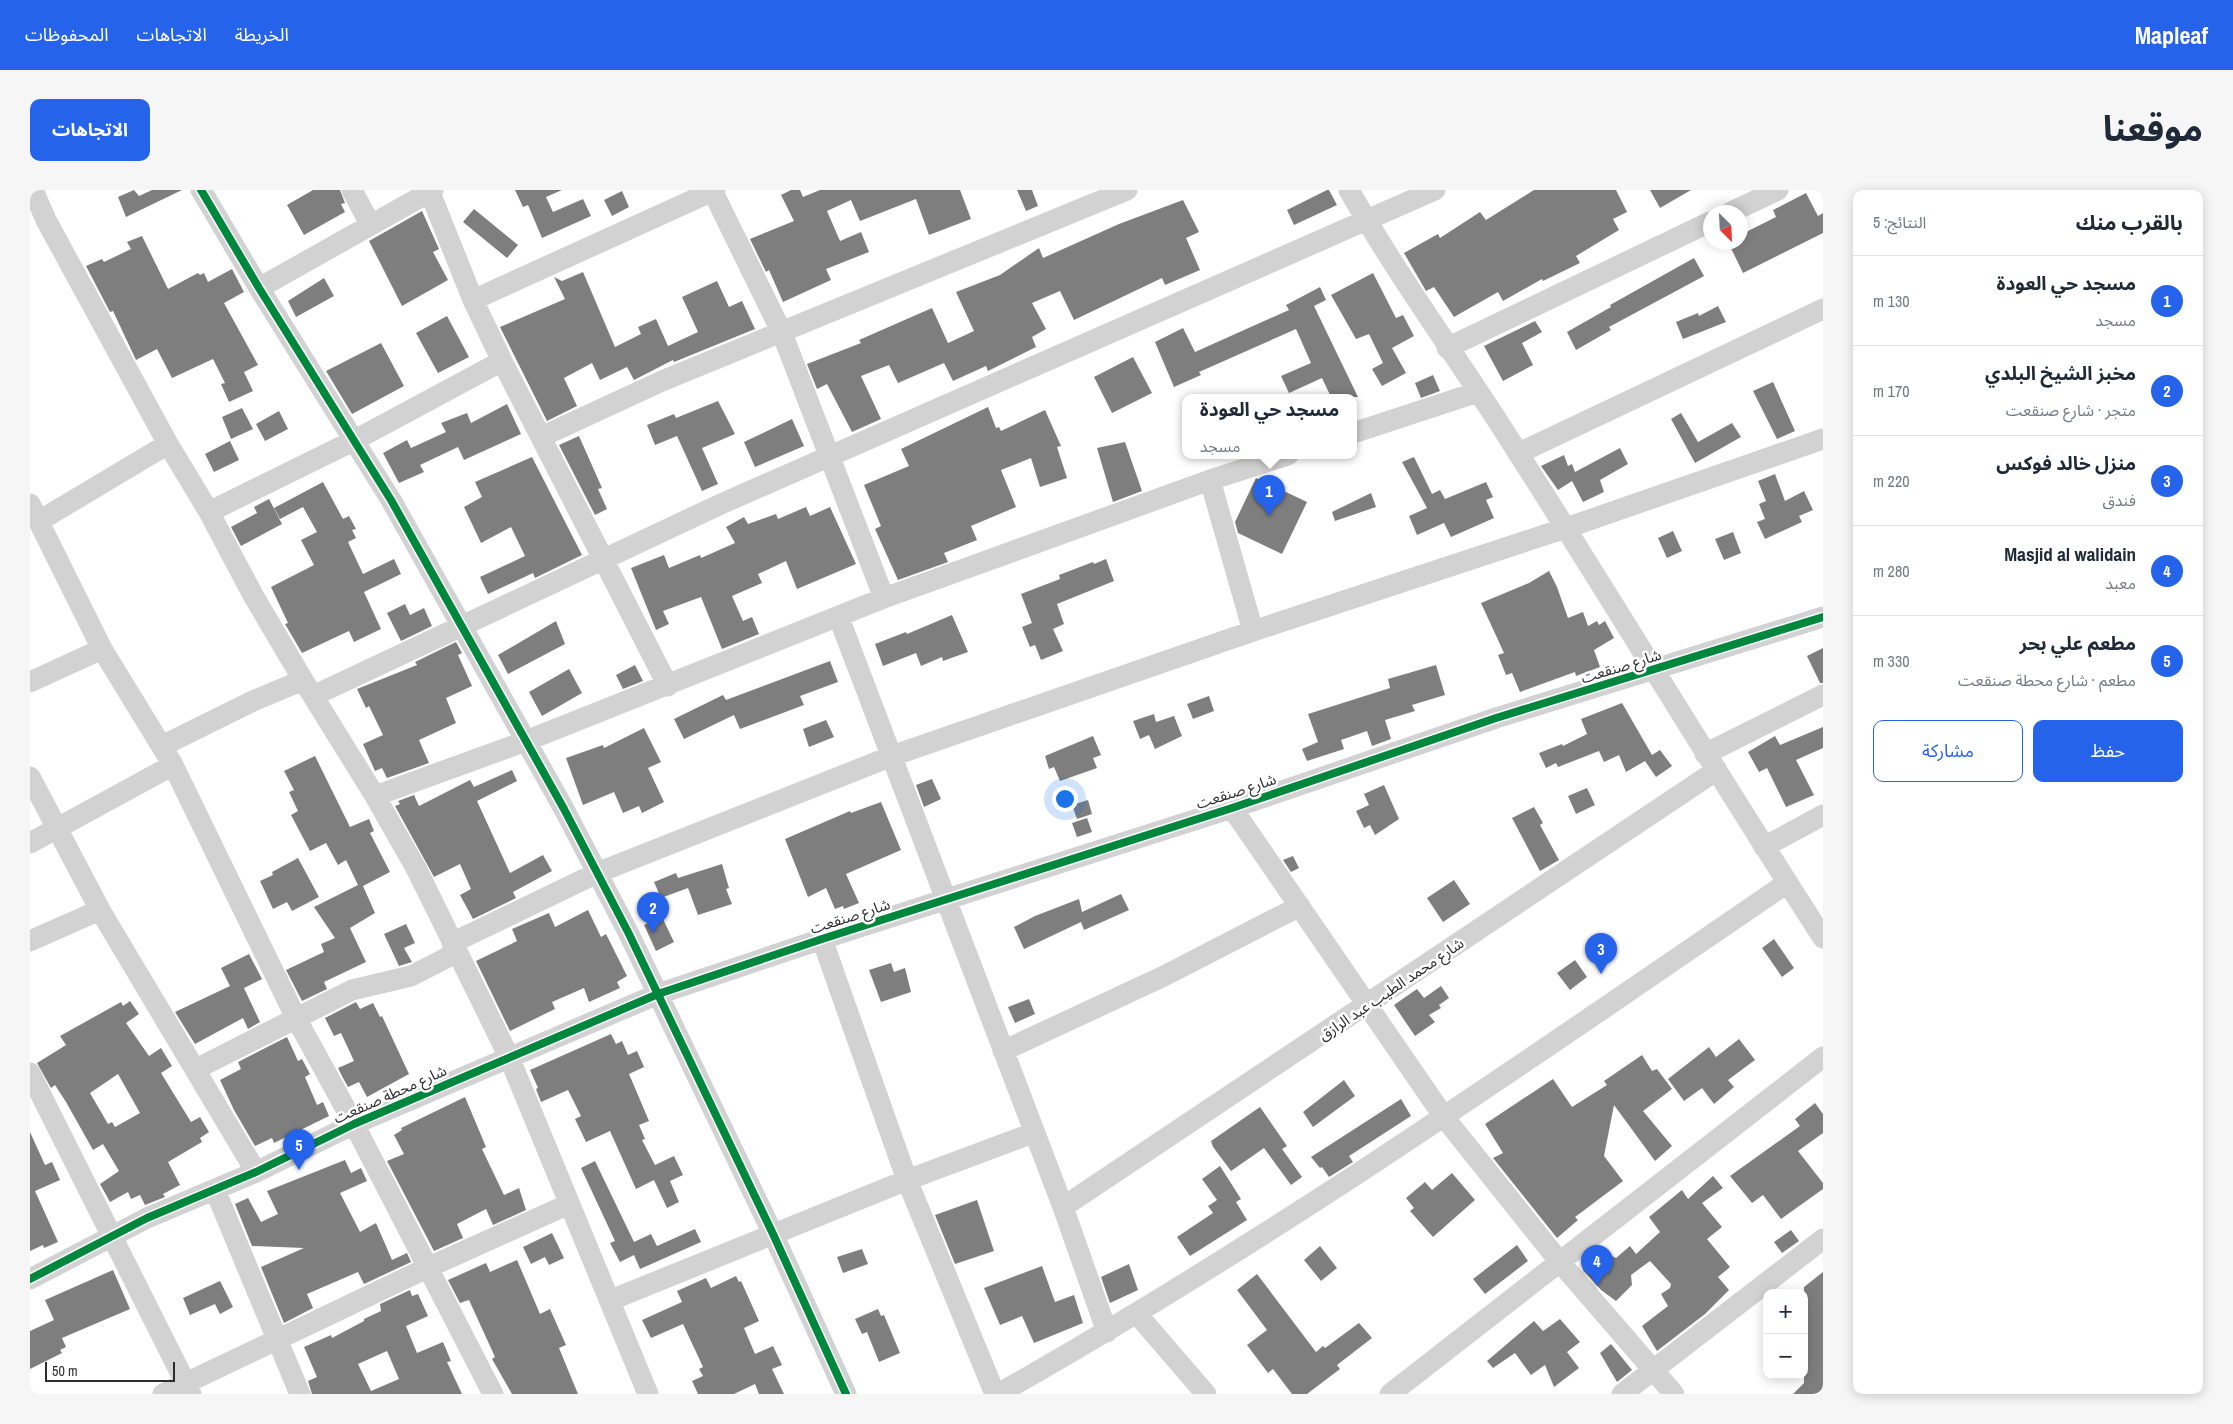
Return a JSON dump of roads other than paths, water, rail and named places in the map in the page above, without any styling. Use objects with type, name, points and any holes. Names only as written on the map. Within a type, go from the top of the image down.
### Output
[{"type":"street","points":[[32,190],[46,220],[168,444],[209,512],[253,595],[375,796],[417,870],[509,1057],[569,1204],[611,1300],[648,1394]]},
{"type":"street","points":[[202,190],[259,288],[391,500],[526,741],[597,873],[658,994],[846,1394]]},
{"type":"street","points":[[352,190],[370,224]]},
{"type":"street","points":[[473,300],[713,190],[782,333],[884,598]]},
{"type":"street","points":[[541,437],[662,381],[1127,190]]},
{"type":"street","points":[[1349,190],[1367,222],[1447,348],[1519,453],[1653,671],[1823,938]]},
{"type":"street","points":[[162,746],[253,701],[308,688],[460,626],[721,504],[1367,222],[1435,190]]},
{"type":"street","points":[[1746,205],[1778,190]]},
{"type":"street","points":[[259,288],[431,191],[473,300],[502,361],[668,686]]},
{"type":"street","points":[[1447,348],[1703,225]]},
{"type":"street","points":[[1519,453],[1823,309]]},
{"type":"street","points":[[209,512],[355,440],[502,361]]},
{"type":"street","points":[[1357,432],[1478,392]]},
{"type":"street","points":[[196,1069],[352,990],[411,976],[454,948],[597,873],[892,756],[1253,631],[1566,528],[1823,438]]},
{"type":"street","points":[[168,444],[34,513],[102,649],[173,765],[296,1018],[354,1124],[493,1394]]},
{"type":"street","points":[[375,796],[526,741],[668,686],[840,618],[884,598],[1210,480],[1276,459]]},
{"type":"street","points":[[1210,480],[1253,631]]},
{"type":"street","name":"شارع صنقعت","points":[[658,994],[822,939],[1232,808],[1496,718],[1823,617]]},
{"type":"street","points":[[840,618],[1033,1133],[1063,1207],[1107,1332]]},
{"type":"street","points":[[30,682],[102,649]]},
{"type":"street","name":"شارع محمد الطيب عبد الرازق","points":[[1063,1207],[1368,1005],[1711,762],[1823,695]]},
{"type":"street","points":[[30,844],[173,765]]},
{"type":"street","points":[[30,777],[100,910],[256,1172]]},
{"type":"street","points":[[1232,808],[1444,1117],[1559,1261],[1674,1394]]},
{"type":"street","points":[[1764,847],[1823,815]]},
{"type":"street","points":[[822,939],[907,1180],[996,1394],[1137,1314],[1444,1117],[1787,883]]},
{"type":"street","points":[[1003,1051],[1164,976],[1300,906]]},
{"type":"street","points":[[30,941],[100,910]]},
{"type":"street","name":"شارع محطة صنقعت","points":[[30,1279],[178,1204],[256,1172],[354,1124],[658,994]]},
{"type":"street","points":[[1390,1394],[1823,1057]]},
{"type":"street","points":[[30,1072],[188,1389]]},
{"type":"street","points":[[611,1300],[907,1180],[1033,1133]]},
{"type":"street","points":[[215,1190],[300,1394]]},
{"type":"street","points":[[163,1394],[188,1389],[278,1338],[569,1204]]},
{"type":"street","points":[[1622,1394],[1823,1238]]},
{"type":"street","points":[[1137,1314],[1206,1394]]},
{"type":"place","name":"مسجد حي العودة","points":[[1269,516]]},
{"type":"place","name":"مخبز الشيخ البلدي","points":[[653,933]]},
{"type":"place","name":"منزل خالد فوكس","points":[[1601,974]]},
{"type":"place","name":"مطعم علي بحر","points":[[299,1170]]},
{"type":"place","name":"Masjid al walidain","points":[[1597,1286]]}]
